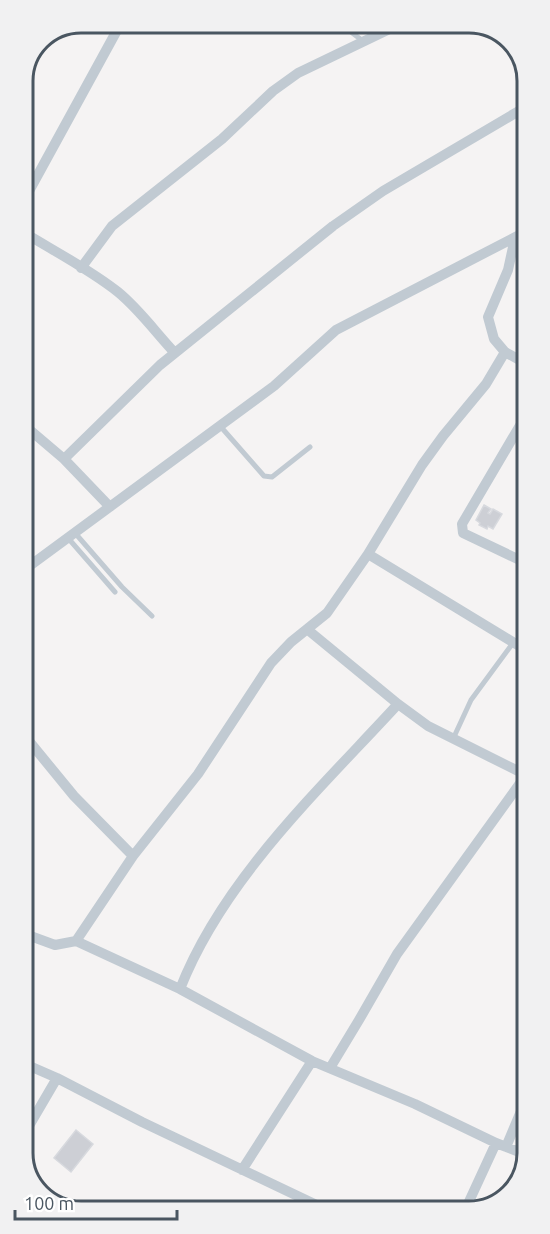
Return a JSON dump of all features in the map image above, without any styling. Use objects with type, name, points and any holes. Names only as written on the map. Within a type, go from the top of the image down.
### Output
[{"type":"street","points":[[33,184],[115,33]]},
{"type":"street","points":[[81,268],[112,226],[222,139],[283,82],[380,33]]},
{"type":"street","points":[[64,459],[130,393],[175,353],[333,226],[383,191],[517,112]]},
{"type":"street","points":[[33,563],[221,427],[274,386],[336,330],[517,237]]},
{"type":"street","points":[[33,238],[117,291],[143,316],[175,353]]},
{"type":"street","points":[[517,244],[488,317],[494,339],[517,358]]},
{"type":"street","points":[[33,937],[55,945],[66,945],[76,941],[133,855],[198,774],[270,663],[291,642],[327,613],[369,554],[422,465],[486,384],[506,351]]},
{"type":"street","points":[[517,431],[462,524],[463,533],[517,559]]},
{"type":"street","points":[[33,433],[64,459],[110,507]]},
{"type":"street","points":[[369,554],[517,645]]},
{"type":"street","points":[[308,630],[428,726],[517,771]]},
{"type":"street","points":[[180,989],[204,937],[243,880],[284,829],[398,704]]},
{"type":"street","points":[[33,746],[74,796],[133,855]]},
{"type":"street","points":[[330,1068],[397,954],[517,787]]},
{"type":"street","points":[[76,941],[180,989],[312,1061],[415,1104],[517,1151]]},
{"type":"street","points":[[242,1170],[312,1061]]},
{"type":"street","points":[[33,1067],[308,1201]]},
{"type":"street","points":[[33,1119],[57,1078]]},
{"type":"street","points":[[470,1201],[517,1115]]},
{"type":"lane","points":[[352,33],[363,41]]},
{"type":"lane","points":[[221,427],[264,476],[272,477],[310,447]]},
{"type":"lane","points":[[71,535],[115,592]]},
{"type":"lane","points":[[71,535],[152,616]]},
{"type":"lane","points":[[453,739],[471,700],[513,643]]},
{"type":"building","points":[[484,505],[491,509],[488,513],[490,514],[493,509],[502,514],[493,529],[479,525],[480,523],[476,520]]},
{"type":"building","points":[[76,1130],[93,1144],[71,1172],[54,1158]]}]
